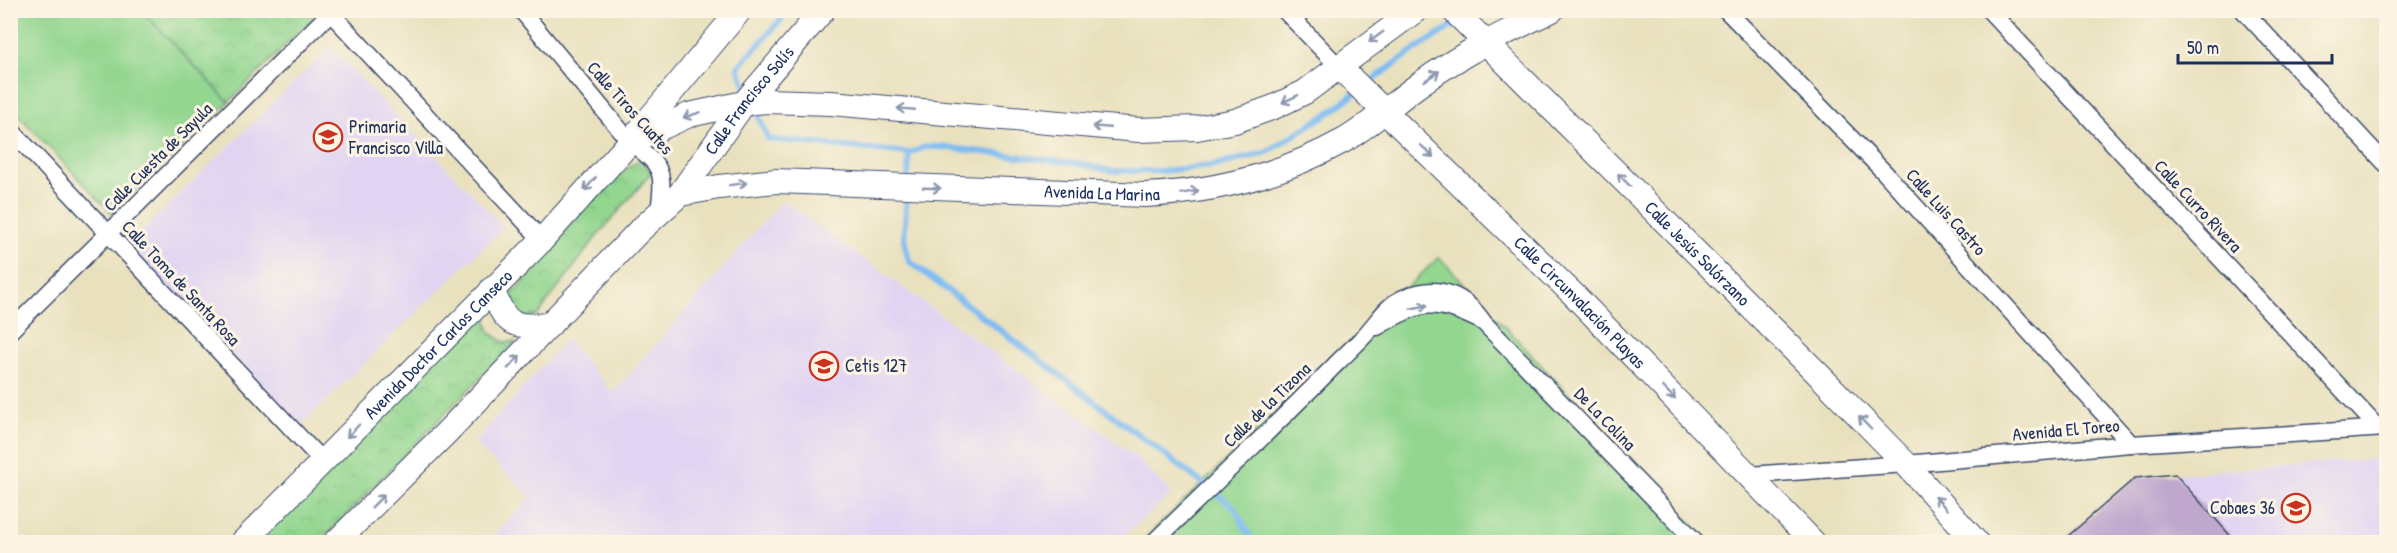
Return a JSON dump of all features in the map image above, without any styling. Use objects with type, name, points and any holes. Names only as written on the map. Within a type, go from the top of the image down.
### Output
[{"type":"main road","points":[[630,142],[740,10]]},
{"type":"main road","name":"Calle Francisco Solís","points":[[680,194],[750,96],[823,10]]},
{"type":"main road","points":[[630,142],[689,115],[750,96],[767,101],[831,103],[1139,130],[1197,128],[1235,121],[1274,107],[1305,92],[1416,10]]},
{"type":"main road","points":[[1453,10],[1486,43]]},
{"type":"main road","name":"Avenida La Marina","points":[[680,194],[748,183],[804,181],[1095,194],[1183,194],[1261,177],[1314,156],[1345,140],[1459,57],[1552,10]]},
{"type":"main road","name":"Calle Jesús Solórzano","points":[[1486,43],[1906,464],[1976,543]]},
{"type":"main road","name":"Calle Circunvalación Playas","points":[[1338,66],[1574,294],[1813,543]]},
{"type":"main road","name":"Avenida Doctor Carlos Canseco","points":[[243,543],[542,240],[600,172],[630,142]]},
{"type":"main road","points":[[336,543],[445,435],[680,194]]},
{"type":"main road","points":[[492,289],[502,315],[512,323],[527,326],[550,325]]},
{"type":"street","name":"Calle Tiros Cuates","points":[[521,10],[630,142],[651,157],[660,169],[663,182],[659,213]]},
{"type":"street","points":[[1284,10],[1338,66]]},
{"type":"street","name":"Calle Luis Castro","points":[[1726,10],[1886,174],[2131,444]]},
{"type":"street","name":"Calle Curro Rivera","points":[[1989,10],[2382,428]]},
{"type":"street","points":[[2243,10],[2386,164]]},
{"type":"street","points":[[330,11],[542,240]]},
{"type":"street","name":"Calle Cuesta de Sayula","points":[[10,331],[330,11]]},
{"type":"street","name":"Calle Toma de Santa Rosa","points":[[10,129],[322,462]]},
{"type":"street","name":"Calle de la Tizona","points":[[1154,543],[1368,333],[1410,308],[1421,305],[1437,305],[1453,309],[1484,323]]},
{"type":"street","name":"De La Colina","points":[[1484,323],[1696,543]]},
{"type":"street","name":"Avenida El Toreo","points":[[1750,475],[2131,444],[2382,428]]},
{"type":"shaded area","name":"Primaria Francisco Villa","points":[[330,47],[504,227],[301,425],[127,246]]},
{"type":"shaded area","name":"Cetis 127","points":[[783,200],[1135,456],[1172,494],[1116,542],[488,542],[531,497],[474,443],[566,339],[613,393]]},
{"type":"shaded area","name":"Cobaes 36","points":[[2386,458],[2386,542],[2237,542],[2175,474]]},
{"type":"green space","points":[[11,10],[142,11],[229,102],[112,214],[11,107]]},
{"type":"green space","points":[[306,10],[313,18],[229,102],[142,11]]},
{"type":"green space","points":[[641,160],[652,172],[594,240],[537,316],[519,317],[509,306],[509,296],[518,289],[586,205],[633,164]]},
{"type":"green space","points":[[1439,257],[1709,542],[1141,542]]},
{"type":"green space","points":[[484,308],[490,333],[504,342],[516,342],[368,493],[319,542],[253,542]]},
{"type":"building","points":[[2175,474],[2237,543],[2060,543],[2135,478]]},
{"type":"waterway","points":[[747,90],[738,67],[790,10]]},
{"type":"waterway","points":[[1469,17],[1481,10]]},
{"type":"waterway","points":[[1366,85],[1457,23]]},
{"type":"waterway","points":[[908,180],[909,153],[926,147],[1081,164],[1112,171],[1162,171],[1212,166],[1265,153],[1329,113],[1358,91]]},
{"type":"waterway","points":[[755,107],[768,139],[909,153]]},
{"type":"waterway","points":[[907,190],[904,239],[909,261],[1234,507],[1253,542]]},
{"type":"place","name":"Primaria Francisco Villa","points":[[328,137]]},
{"type":"place","name":"Cetis 127","points":[[824,366]]},
{"type":"place","name":"Cobaes 36","points":[[2296,508]]}]
